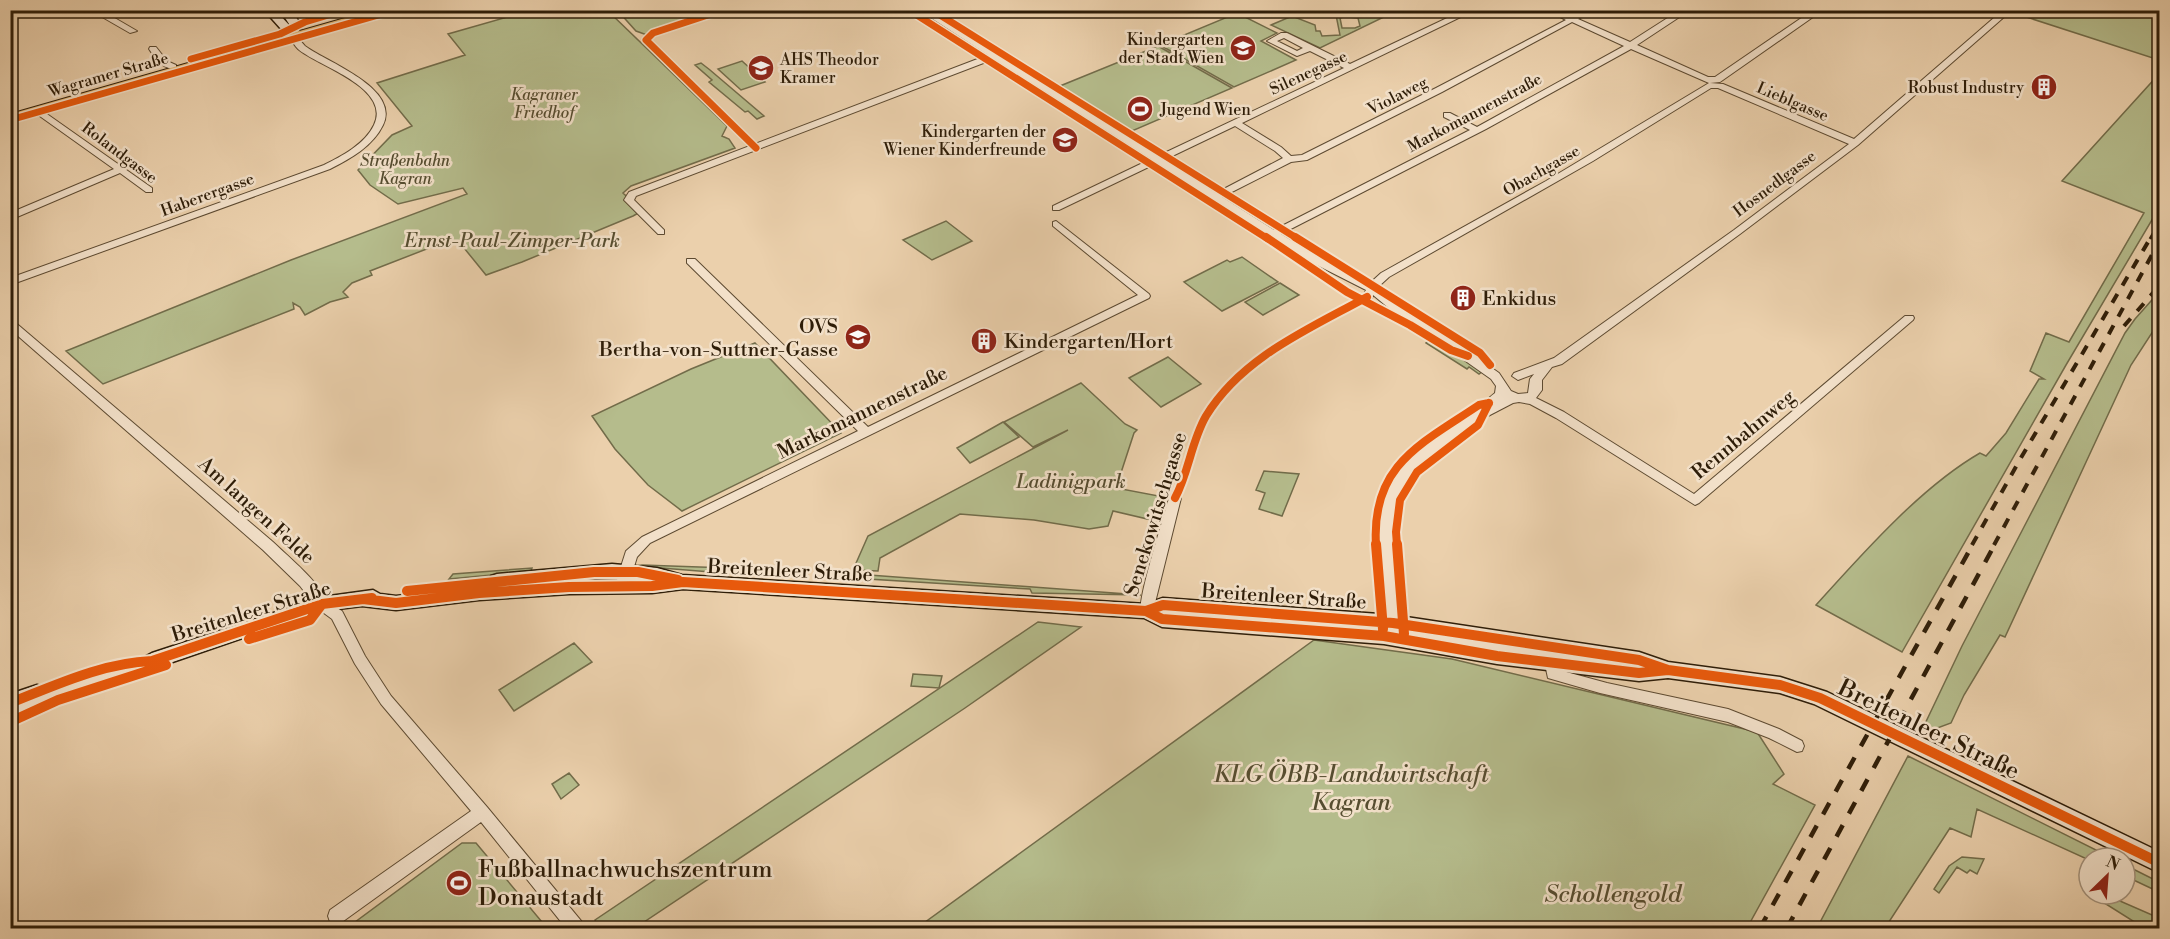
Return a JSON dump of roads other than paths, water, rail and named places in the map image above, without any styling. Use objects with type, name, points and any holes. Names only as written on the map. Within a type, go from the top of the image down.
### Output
[{"type":"main road","points":[[269,10],[284,29],[294,32]]},
{"type":"main road","points":[[285,10],[294,32]]},
{"type":"main road","name":"Wagramer Straße","points":[[10,115],[368,10]]},
{"type":"main road","name":"Wagramer Straße","points":[[10,115],[37,110],[294,32],[388,10]]},
{"type":"main road","name":"Breitenleer Straße","points":[[10,716],[50,699],[137,670],[152,661],[322,604],[363,599],[396,603],[624,580],[651,586],[683,582],[1146,611],[1162,619],[1393,630],[1486,654],[1550,655],[1639,673],[1668,670],[1780,684],[1820,698],[2160,863]]},
{"type":"main road","name":"Breitenleer Straße","points":[[10,703],[66,681],[136,660],[152,661]]},
{"type":"street","points":[[94,10],[133,31]]},
{"type":"street","points":[[922,10],[1313,259],[1324,271],[1356,286],[1468,356],[1498,378],[1507,394],[1520,399]]},
{"type":"street","name":"Silenegasse","points":[[1056,208],[1471,10]]},
{"type":"street","name":"Lieblgasse","points":[[1551,10],[1713,83],[1855,143]]},
{"type":"street","name":"Violaweg","points":[[1215,197],[1289,159],[1304,158],[1590,10]]},
{"type":"street","name":"Markomannenstraße","points":[[1274,234],[1477,130],[1630,46],[1686,10]]},
{"type":"street","name":"Obachgasse","points":[[1369,294],[1386,275],[1641,129],[1819,10]]},
{"type":"street","name":"Hosnedlgasse","points":[[1535,388],[1536,379],[1548,366],[1650,296],[1855,143],[2008,10]]},
{"type":"street","name":"Haberergasse","points":[[10,282],[333,164],[360,148],[373,135],[381,116],[379,102],[361,85],[302,47],[294,32]]},
{"type":"street","points":[[1309,48],[1351,68]]},
{"type":"street","points":[[153,49],[164,63],[174,67]]},
{"type":"street","points":[[661,232],[629,200],[630,196],[993,56]]},
{"type":"street","name":"Rolandgasse","points":[[37,110],[149,190]]},
{"type":"street","points":[[1447,115],[1477,130]]},
{"type":"street","points":[[1236,123],[1278,149],[1289,159]]},
{"type":"street","points":[[10,218],[120,170]]},
{"type":"street","name":"Markomannenstraße","points":[[624,580],[634,550],[646,540],[1144,296],[1056,224]]},
{"type":"street","points":[[691,261],[866,432]]},
{"type":"street","name":"Obachgasse","points":[[1356,286],[1375,276],[1386,275]]},
{"type":"street","name":"Rennbahnweg","points":[[1520,399],[1533,401],[1560,415],[1695,500],[1909,318]]},
{"type":"street","name":"Am langen Felde","points":[[10,322],[252,531],[305,582],[322,604],[337,615],[360,660],[386,700],[482,812],[576,928]]},
{"type":"street","points":[[1393,630],[1384,530],[1395,488],[1413,463],[1484,413],[1497,409],[1511,399],[1532,396],[1535,388],[1528,379],[1468,356]]},
{"type":"street","name":"Hosnedlgasse","points":[[1516,376],[1548,366]]},
{"type":"street","points":[[1484,413],[1489,403],[1500,394],[1504,377],[1516,376]]},
{"type":"street","name":"Rennbahnweg","points":[[1535,388],[1539,396],[1560,415]]},
{"type":"street","name":"Senekowitschgasse","points":[[1146,611],[1175,498]]},
{"type":"street","points":[[1550,655],[1553,674],[1607,689],[1748,720],[1797,746]]},
{"type":"street","points":[[336,916],[482,812]]},
{"type":"railway","points":[[2150,239],[2160,222]]},
{"type":"railway","points":[[1972,545],[2151,237]]},
{"type":"railway","points":[[1994,545],[2160,240]]},
{"type":"railway","points":[[2124,326],[2160,285]]},
{"type":"railway","points":[[1760,928],[1973,544]]},
{"type":"railway","points":[[1787,928],[1995,544]]},
{"type":"place","name":"Kindergarten der Stadt Wien","points":[[1243,48]]},
{"type":"place","name":"AHS Theodor Kramer","points":[[761,68]]},
{"type":"place","name":"Robust Industry","points":[[2044,87]]},
{"type":"place","name":"Jugend Wien","points":[[1140,109]]},
{"type":"place","name":"Kindergarten der Wiener Kinderfreunde","points":[[1065,140]]},
{"type":"place","name":"Enkidus","points":[[1463,298]]},
{"type":"place","name":"OVS Bertha-von-Suttner-Gasse","points":[[858,337]]},
{"type":"place","name":"Kindergarten/Hort","points":[[984,341]]},
{"type":"place","name":"Fußballnachwuchszentrum Donaustadt","points":[[459,883]]},
{"type":"park label","name":"Kagraner Friedhof","points":[[544,103]]},
{"type":"park label","name":"Straßenbahn Kagran","points":[[405,169]]},
{"type":"park label","name":"Ernst-Paul-Zimper-Park","points":[[512,240]]},
{"type":"park label","name":"Ladinigpark","points":[[1071,481]]},
{"type":"park label","name":"KLG ÖBB-Landwirtschaft Kagran","points":[[1351,788]]},
{"type":"park label","name":"Schollengold","points":[[1613,894]]}]
